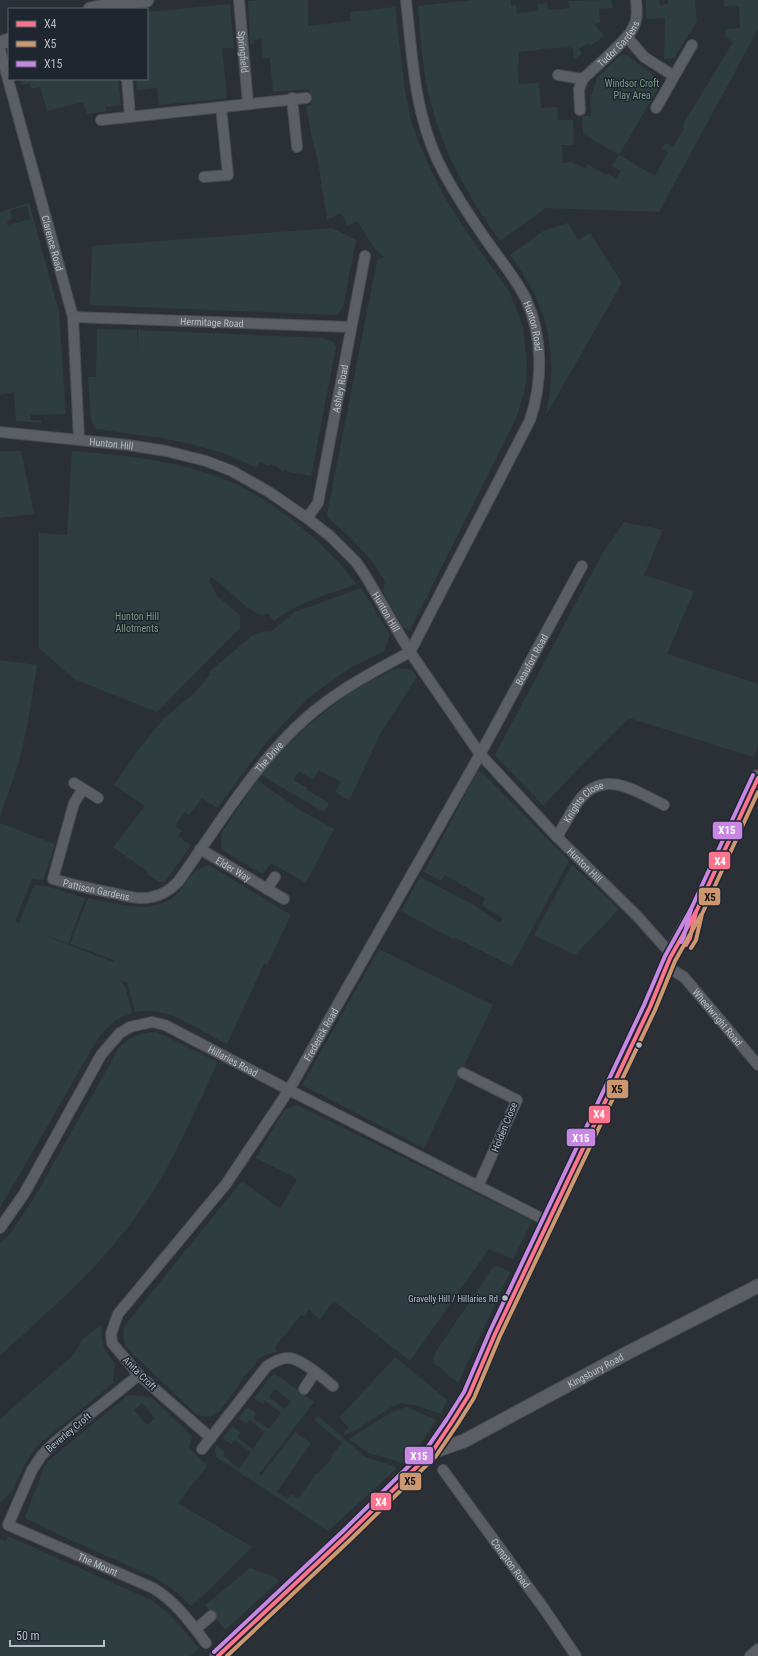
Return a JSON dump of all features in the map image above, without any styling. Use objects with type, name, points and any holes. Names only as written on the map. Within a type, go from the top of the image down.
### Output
[{"type":"main road","points":[[218,1656],[346,1536],[432,1452],[469,1395],[495,1334],[650,1007],[659,982],[682,932],[696,912],[758,778]]},
{"type":"main road","points":[[650,1007],[664,991],[690,938],[696,912]]},
{"type":"street","points":[[100,8],[119,6],[147,0]]},
{"type":"street","name":"Springfield","points":[[239,0],[248,104]]},
{"type":"street","name":"Hunton Road","points":[[406,0],[415,84],[428,138],[446,178],[474,224],[514,278],[526,299],[534,321],[539,345],[540,372],[535,404],[530,420],[410,652]]},
{"type":"street","name":"Tudor Gardens","points":[[583,78],[627,37],[634,27],[636,18],[636,0]]},
{"type":"street","points":[[627,37],[644,57],[674,76]]},
{"type":"street","points":[[656,108],[692,45]]},
{"type":"street","name":"Clarence Road","points":[[0,50],[8,79]]},
{"type":"street","points":[[558,75],[583,78],[579,89],[580,110]]},
{"type":"street","name":"Clarence Road","points":[[8,80],[73,317],[79,439]]},
{"type":"street","points":[[126,80],[130,116]]},
{"type":"street","points":[[292,98],[297,146]]},
{"type":"street","points":[[101,120],[292,98],[306,98]]},
{"type":"street","points":[[204,178],[228,175],[221,106]]},
{"type":"street","name":"Ashley Road","points":[[307,518],[318,503],[365,256]]},
{"type":"street","name":"Hermitage Road","points":[[73,317],[351,327]]},
{"type":"street","name":"Hunton Hill","points":[[0,432],[79,439],[166,451],[206,461],[232,471],[269,492],[307,518],[330,536],[356,562],[410,652],[480,754],[557,837],[637,916],[672,955]]},
{"type":"street","name":"Beaufort Road","points":[[480,754],[582,566]]},
{"type":"street","name":"The Drive","points":[[161,894],[170,890],[178,882],[238,794],[276,748],[305,719],[328,700],[357,680],[410,652]]},
{"type":"street","name":"Frederick Road","points":[[134,1296],[226,1184],[289,1090],[480,754]]},
{"type":"street","name":"Knights Close","points":[[557,837],[581,798],[599,784],[611,784],[626,787],[664,805]]},
{"type":"street","name":"Pattison Gardens","points":[[98,798],[78,786],[60,858],[53,879],[73,885],[138,898],[154,897],[161,894]]},
{"type":"street","name":"Elder Way","points":[[200,849],[284,899]]},
{"type":"street","points":[[267,889],[275,877]]},
{"type":"street","name":"Wheelwright Road","points":[[674,971],[684,977],[758,1066]]},
{"type":"street","name":"Hillaries Road","points":[[0,1228],[27,1188],[101,1055],[120,1033],[141,1023],[152,1022],[165,1025],[289,1090],[549,1222]]},
{"type":"street","name":"Holden Close","points":[[463,1073],[517,1100],[478,1186]]},
{"type":"street","name":"Kingsbury Road","points":[[432,1452],[464,1441],[631,1351],[758,1286]]},
{"type":"street","name":"Anita Croft","points":[[134,1296],[118,1314],[111,1334],[112,1343],[139,1375],[211,1438]]},
{"type":"street","points":[[202,1449],[267,1366],[278,1360],[289,1358],[301,1362],[333,1386]]},
{"type":"street","points":[[304,1389],[315,1372]]},
{"type":"street","name":"Beverley Croft","points":[[16,1504],[32,1470],[42,1455],[55,1442],[139,1375]]},
{"type":"street","name":"Compton Road","points":[[443,1470],[545,1610],[576,1656]]},
{"type":"street","name":"The Mount","points":[[16,1504],[8,1525],[164,1594],[172,1601],[206,1643]]},
{"type":"street","points":[[196,1629],[211,1616]]},
{"type":"street","points":[[750,1656],[758,1649]]},
{"type":"green space","points":[[308,0],[308,26],[351,21],[350,12],[395,7],[405,91],[411,120],[418,140],[444,196],[464,228],[509,291],[523,327],[527,367],[525,389],[516,419],[410,630],[403,627],[383,591],[385,582],[375,565],[350,537],[328,518],[327,514],[377,261],[384,257],[375,249],[357,221],[348,226],[341,213],[327,220],[318,161],[306,106],[312,105],[309,89],[273,92],[270,58],[263,58],[261,39],[254,40],[254,44],[250,44],[248,1]]},
{"type":"green space","points":[[472,0],[511,0],[511,6],[516,5],[517,13],[538,11],[538,4],[547,3],[548,10],[569,8],[568,1],[611,0],[612,8],[599,9],[600,23],[594,24],[604,36],[590,46],[588,43],[579,49],[582,54],[574,59],[573,48],[570,49],[570,47],[519,52],[519,64],[517,65],[519,84],[539,83],[541,108],[557,107],[558,120],[573,120],[574,145],[562,145],[563,163],[572,162],[585,168],[587,164],[616,179],[621,171],[612,166],[619,155],[655,176],[668,152],[662,148],[666,143],[673,147],[684,128],[682,127],[687,118],[733,42],[724,36],[726,34],[725,29],[740,28],[739,6],[724,7],[724,0],[758,0],[758,29],[659,212],[546,208],[500,241],[466,188],[447,151],[433,112],[426,80],[420,38],[418,6]]},
{"type":"green space","points":[[646,0],[659,0],[660,5],[668,4],[668,0],[695,0],[697,21],[674,58],[664,59],[665,18],[646,19]]},
{"type":"green space","points":[[230,4],[234,48],[222,48],[227,98],[159,105],[157,88],[137,90],[136,80],[148,80],[148,12]]},
{"type":"green space","name":"Windsor Croft Play Area","points":[[620,55],[626,55],[649,71],[658,81],[657,90],[619,155],[583,134],[582,116],[591,116],[590,100],[597,78]]},
{"type":"green space","points":[[20,80],[118,80],[121,105],[106,107],[106,111],[87,114],[83,102],[47,111],[40,86],[31,89],[30,83],[22,85]]},
{"type":"green space","points":[[29,203],[59,312],[66,414],[30,415],[30,420],[41,420],[41,423],[16,421],[14,392],[0,395],[0,212]],"holes":[[[27,206],[30,219],[8,225],[7,221],[12,219],[10,210]]]},
{"type":"green space","points":[[568,223],[578,240],[590,233],[622,283],[546,415],[550,393],[551,371],[547,330],[542,311],[533,292],[523,273],[510,255],[543,231]]},
{"type":"green space","points":[[332,228],[356,240],[343,307],[338,315],[90,305],[92,246]]},
{"type":"green space","points":[[97,329],[137,330],[137,353],[138,330],[323,338],[333,342],[336,347],[311,476],[289,472],[284,469],[283,472],[275,465],[274,467],[270,464],[269,466],[260,462],[257,468],[223,453],[190,444],[162,438],[96,429],[91,421],[88,377],[96,377]]},
{"type":"green space","points":[[0,451],[21,451],[34,514],[0,518]]},
{"type":"green space","name":"Hunton Hill Allotments","points":[[72,451],[159,461],[193,469],[231,482],[252,492],[291,519],[327,550],[357,584],[303,604],[283,614],[274,621],[268,613],[264,616],[256,613],[211,577],[209,580],[217,596],[240,615],[240,628],[157,712],[74,679],[39,648],[39,533],[67,535]]},
{"type":"green space","points":[[624,522],[663,530],[644,575],[694,591],[667,654],[758,684],[758,747],[753,757],[629,718],[543,806],[495,755],[602,554]]},
{"type":"green space","points":[[361,588],[390,635],[384,651],[350,668],[308,698],[268,740],[217,808],[202,798],[189,815],[185,812],[175,826],[182,831],[178,836],[191,845],[165,882],[159,882],[147,874],[148,872],[113,847],[145,806],[114,785],[139,749],[164,718],[194,693],[211,674],[209,672],[213,668],[253,635],[267,631],[270,632],[295,612]]},
{"type":"green space","points":[[0,660],[37,665],[29,716],[20,759],[0,817]]},
{"type":"green space","points":[[397,668],[412,670],[417,677],[381,732],[349,801],[335,792],[341,782],[319,770],[313,780],[299,771],[293,780],[308,788],[307,790],[329,803],[324,812],[261,775],[281,752],[318,717],[361,686]]},
{"type":"green space","points":[[477,772],[482,772],[569,861],[512,966],[454,937],[453,939],[401,911],[420,877],[472,904],[500,923],[503,918],[482,905],[485,898],[445,875],[441,881],[424,872]]},
{"type":"green space","points":[[257,780],[300,810],[334,829],[306,883],[271,863],[264,873],[260,873],[221,849],[222,832]]},
{"type":"green space","points":[[0,823],[55,844],[43,880],[32,879],[15,921],[19,924],[34,885],[53,888],[85,898],[68,944],[49,937],[113,962],[114,960],[70,944],[88,898],[121,905],[143,907],[165,902],[180,891],[192,874],[209,865],[291,915],[267,965],[264,964],[227,1044],[183,1020],[159,1012],[135,1012],[127,982],[120,979],[125,986],[132,1013],[116,1020],[100,1035],[0,1208]]},
{"type":"green space","points":[[572,865],[619,909],[575,955],[534,935]]},
{"type":"green space","points":[[379,949],[493,1005],[424,1148],[302,1085]]},
{"type":"green space","points":[[157,1032],[218,1062],[181,1141],[156,1187],[119,1239],[76,1285],[0,1355],[0,1244],[12,1231],[34,1198],[119,1048],[127,1040],[136,1036]]},
{"type":"green space","points":[[297,1105],[532,1221],[513,1259],[489,1249],[410,1361],[334,1301],[320,1319],[309,1310],[304,1317],[301,1315],[274,1348],[278,1351],[261,1357],[244,1376],[218,1413],[210,1416],[198,1415],[125,1345],[123,1338],[124,1328],[242,1181],[280,1209],[297,1179],[256,1158],[284,1110]]},
{"type":"green space","points":[[497,1266],[510,1272],[458,1383],[433,1362],[435,1353],[493,1267]]},
{"type":"green space","points":[[102,1324],[102,1341],[115,1364],[113,1383],[37,1446],[26,1462],[12,1491],[0,1503],[0,1419],[73,1355],[82,1340]]},
{"type":"green space","points":[[395,1357],[447,1400],[441,1414],[415,1405],[400,1403],[391,1407],[358,1429],[345,1435],[344,1433],[349,1427],[339,1418]]},
{"type":"green space","points":[[274,1373],[314,1402],[259,1474],[261,1476],[295,1432],[311,1443],[277,1492],[287,1499],[291,1494],[298,1499],[316,1474],[319,1473],[332,1458],[331,1456],[342,1443],[314,1420],[318,1416],[363,1455],[397,1468],[328,1531],[216,1457],[215,1449],[217,1446],[225,1452],[223,1456],[239,1468],[251,1452],[235,1440],[231,1444],[223,1438],[232,1426],[241,1432],[237,1437],[253,1449],[265,1432],[250,1420],[246,1424],[238,1418],[247,1407],[256,1413],[253,1418],[269,1429],[281,1413],[265,1401],[263,1404],[254,1398]],"holes":[[[275,1389],[291,1401],[285,1409],[269,1397]]]},
{"type":"green space","points":[[128,1395],[151,1397],[192,1436],[189,1448],[207,1466],[178,1503],[252,1547],[191,1606],[175,1591],[156,1578],[55,1533],[25,1517],[43,1470],[48,1461]],"holes":[[[142,1403],[155,1418],[147,1425],[134,1410]]]},
{"type":"green space","points":[[406,1407],[437,1420],[420,1444],[403,1463],[369,1453],[349,1439],[392,1412]]},
{"type":"green space","points":[[8,1536],[151,1600],[171,1616],[199,1649],[190,1656],[0,1656],[0,1539],[6,1541]]},
{"type":"green space","points":[[250,1568],[275,1577],[279,1581],[225,1630],[205,1605]]},
{"type":"transit line","name":"X15","points":[[681,942],[691,909],[753,775]]},
{"type":"transit line","name":"X4","points":[[686,945],[690,938],[696,912],[758,778]]},
{"type":"transit line","name":"X5","points":[[691,948],[696,940],[702,914],[758,792]]},
{"type":"transit line","name":"X15","points":[[214,1652],[342,1532],[427,1448],[447,1419],[464,1392],[490,1331],[644,1005],[665,956],[691,909]]},
{"type":"transit line","name":"X4","points":[[218,1656],[346,1536],[432,1452],[452,1422],[469,1395],[495,1334],[650,1007],[670,958],[696,912]]},
{"type":"transit line","name":"X5","points":[[227,1656],[350,1540],[436,1456],[457,1425],[474,1398],[500,1336],[655,1010],[675,961],[701,915]]},
{"type":"place","name":"Gravelly Hill / Hillaries Rd","points":[[505,1298]]}]
